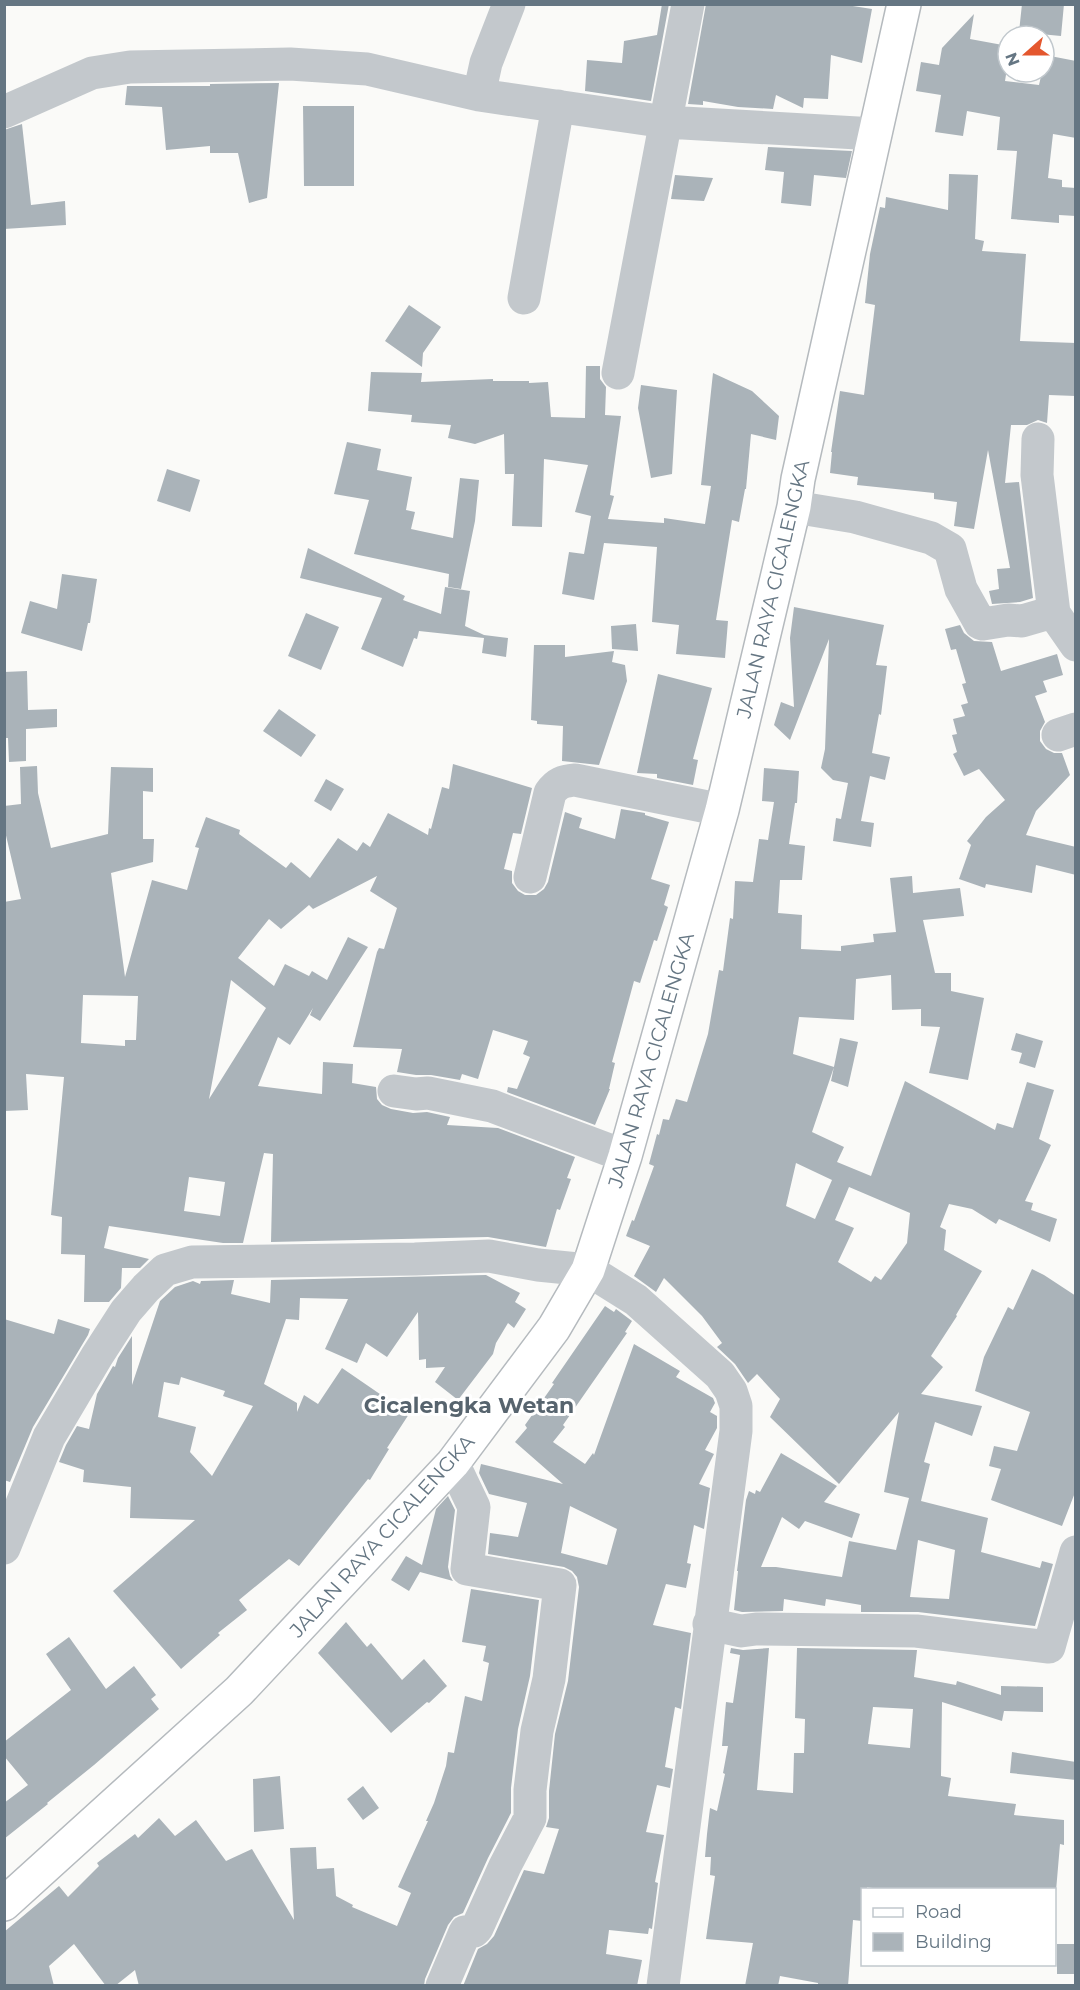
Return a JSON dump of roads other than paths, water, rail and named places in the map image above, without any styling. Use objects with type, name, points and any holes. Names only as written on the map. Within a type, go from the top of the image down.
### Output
[{"type":"main road","name":"JALAN RAYA CICALENGKA","points":[[4,1904],[239,1691],[453,1463],[554,1328],[588,1270],[625,1156],[722,810],[794,507],[798,479],[904,4]]},
{"type":"street","points":[[479,95],[486,63],[510,4]]},
{"type":"street","points":[[618,372],[688,4]]},
{"type":"street","points":[[4,112],[92,73],[130,67],[290,64],[367,69],[479,95],[666,122],[875,134]]},
{"type":"street","points":[[524,298],[558,106]]},
{"type":"street","points":[[1038,439],[1037,475],[1054,613],[1076,645]]},
{"type":"street","points":[[794,507],[855,517],[932,538],[942,544],[950,549],[961,589],[977,620],[983,624],[1008,620],[1022,621],[1054,613]]},
{"type":"street","points":[[530,877],[550,793],[556,785],[563,781],[574,780],[722,810]]},
{"type":"street","points":[[394,1091],[428,1093],[492,1106],[625,1156]]},
{"type":"street","points":[[4,1548],[49,1437],[126,1311],[165,1270],[192,1262],[489,1256],[538,1265],[588,1270],[636,1300],[720,1375],[731,1391],[736,1407],[736,1431],[663,1986]]},
{"type":"street","points":[[442,1986],[465,1932],[474,1931],[477,1928],[530,1818],[530,1790],[537,1731],[549,1679],[560,1586],[467,1569],[474,1507],[453,1463]]},
{"type":"street","points":[[709,1624],[741,1631],[756,1629],[916,1631],[1049,1647],[1076,1552]]},
{"type":"district","name":"Cicalengka Wetan","points":[[469,1405]]}]
